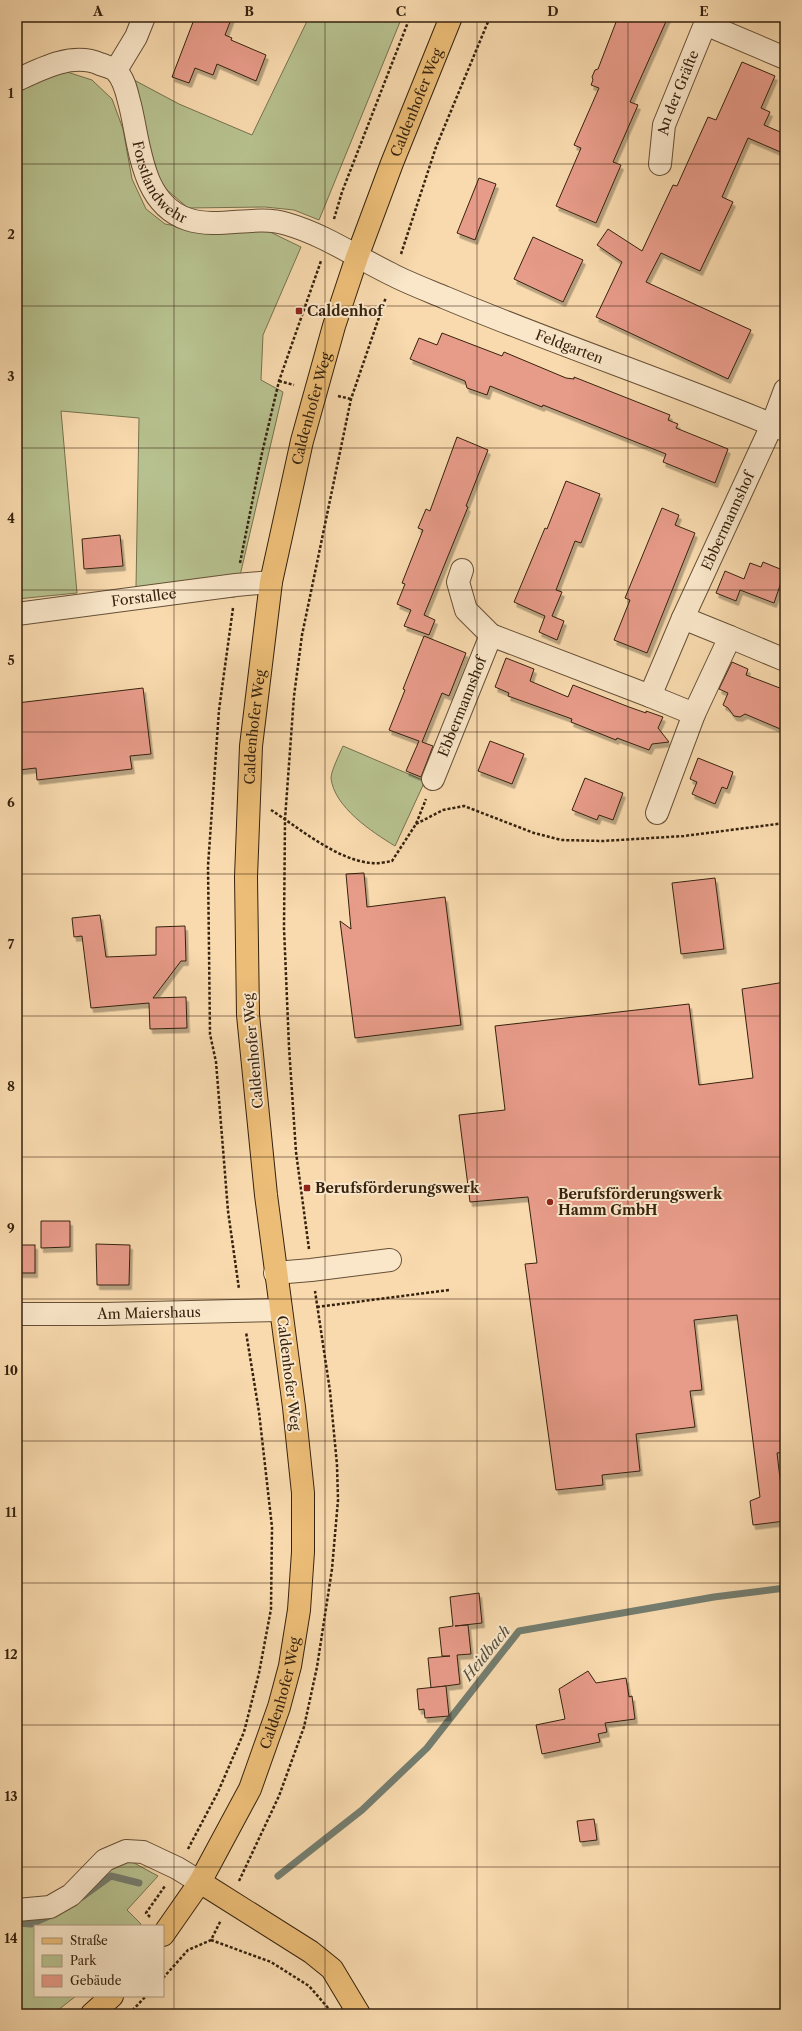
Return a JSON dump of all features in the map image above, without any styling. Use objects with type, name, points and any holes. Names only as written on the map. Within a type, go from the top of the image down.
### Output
[{"type":"main road","name":"Caldenhofer Weg","points":[[164,1934],[200,1882],[250,1788],[266,1748],[290,1666],[299,1610],[304,1552],[303,1493],[294,1406],[276,1273],[248,1015],[246,877],[251,746],[271,582],[302,441],[328,348],[357,257],[392,163],[451,17]]},
{"type":"main road","points":[[200,1882],[311,1952],[332,1969],[359,2014]]},
{"type":"main road","points":[[92,2014],[111,1997]]},
{"type":"street","points":[[17,80],[69,59],[94,61],[116,70],[136,37],[144,17]]},
{"type":"street","name":"An der Gräfte","points":[[660,164],[664,125],[707,21],[785,58]]},
{"type":"street","name":"Forstlandwehr","points":[[116,70],[125,86],[147,179],[158,199],[170,210],[188,219],[212,223],[258,220],[285,223],[328,239],[357,257]]},
{"type":"street","name":"Feldgarten","points":[[357,257],[394,276],[527,331],[779,427]]},
{"type":"street","points":[[779,427],[785,390]]},
{"type":"street","name":"Ebbermannshof","points":[[650,696],[683,618],[779,427]]},
{"type":"street","points":[[462,570],[458,582],[466,610],[491,635],[694,714]]},
{"type":"street","name":"Forstallee","points":[[17,614],[236,585],[271,582]]},
{"type":"street","points":[[683,618],[785,660]]},
{"type":"street","name":"Ebbermannshof","points":[[433,779],[491,635]]},
{"type":"street","points":[[657,813],[694,714],[730,637]]},
{"type":"street","points":[[276,1273],[390,1260]]},
{"type":"street","name":"Am Maiershaus","points":[[17,1314],[242,1312],[281,1310]]},
{"type":"street","points":[[17,1910],[50,1907],[71,1895],[105,1860],[126,1851],[143,1852],[177,1868],[200,1882]]},
{"type":"path","points":[[146,1913],[177,1868],[218,1792],[244,1732],[259,1673],[271,1609],[272,1527],[259,1412],[242,1312],[228,1211],[216,1062],[210,1034],[208,866],[219,710],[236,585],[262,453],[279,381],[328,239],[342,192],[410,17]]},
{"type":"path","points":[[311,1270],[296,1152],[288,1047],[284,928],[285,819],[294,696],[302,635],[351,399],[394,276],[436,147],[490,17]]},
{"type":"path","points":[[250,796],[327,846],[352,858],[371,863],[392,862],[416,824],[433,779]]},
{"type":"path","points":[[416,824],[443,810],[464,806],[534,833],[561,840],[603,841],[684,836],[785,823]]},
{"type":"path","points":[[317,1306],[449,1290]]},
{"type":"path","points":[[164,1977],[188,1950],[211,1940],[271,1962],[309,1986],[332,2014]]},
{"type":"path","points":[[129,2014],[145,1997]]},
{"type":"green space","points":[[309,17],[402,17],[319,220],[294,210],[265,207],[188,208],[167,190],[156,174],[134,80],[179,104],[252,135]]},
{"type":"green space","points":[[64,71],[92,80],[112,99],[123,129],[132,179],[146,209],[165,224],[214,233],[266,230],[301,247],[263,335],[261,380],[283,392],[235,597],[192,600],[136,587],[139,418],[61,411],[77,593],[17,599],[17,88]]},
{"type":"green space","points":[[343,746],[425,781],[395,846],[365,826],[339,799],[334,789],[331,775]]},
{"type":"green space","points":[[123,1857],[158,1876],[127,1910],[140,1925],[34,1925],[34,1997],[75,1997],[53,2014],[17,2014],[17,1916]]},
{"type":"building","points":[[195,17],[232,17],[225,35],[232,38],[231,40],[266,55],[256,81],[217,64],[213,75],[195,68],[189,83],[172,77]]},
{"type":"building","points":[[618,17],[668,17],[630,102],[638,105],[613,162],[621,165],[596,223],[556,206],[581,148],[574,145],[599,88],[591,85],[593,80],[592,77],[595,70],[598,69]]},
{"type":"building","points":[[742,62],[775,76],[761,108],[770,112],[764,125],[785,134],[785,154],[748,138],[722,197],[733,202],[700,271],[661,253],[646,282],[751,330],[728,379],[596,317],[622,262],[597,245],[608,229],[642,251],[673,185],[677,186],[708,117],[716,120]]},
{"type":"building","points":[[479,178],[496,184],[475,240],[457,233]]},
{"type":"building","points":[[533,237],[583,260],[563,302],[514,279]]},
{"type":"building","points":[[442,333],[502,356],[504,352],[566,378],[574,379],[574,377],[670,415],[668,420],[678,424],[676,428],[728,449],[715,483],[663,462],[666,454],[543,405],[542,407],[490,386],[487,395],[467,388],[465,381],[410,359],[419,338],[437,345]]},
{"type":"building","points":[[457,437],[488,450],[466,506],[468,507],[424,615],[435,620],[429,635],[404,626],[411,610],[397,604],[405,584],[402,583],[423,530],[418,528],[426,509],[430,511]]},
{"type":"building","points":[[566,481],[600,494],[581,543],[575,541],[556,590],[562,592],[552,616],[564,621],[557,640],[539,632],[545,616],[514,602],[545,528],[547,529]]},
{"type":"building","points":[[662,508],[679,515],[675,525],[695,533],[647,653],[614,640],[630,600],[625,598]]},
{"type":"building","points":[[120,535],[123,566],[84,569],[82,539]]},
{"type":"building","points":[[763,562],[785,571],[774,603],[740,590],[736,601],[716,593],[725,571],[744,579],[750,563],[761,567]]},
{"type":"building","points":[[424,636],[466,653],[449,696],[442,693],[422,742],[433,746],[421,777],[406,771],[419,741],[389,730]]},
{"type":"building","points":[[506,658],[534,669],[530,681],[568,697],[573,685],[629,707],[663,717],[658,728],[669,742],[652,744],[649,750],[617,738],[616,740],[571,722],[572,719],[508,696],[509,693],[495,687]]},
{"type":"building","points":[[732,662],[748,669],[746,675],[785,690],[785,731],[745,714],[740,717],[734,716],[728,708],[723,705],[728,693],[719,689]]},
{"type":"building","points":[[143,688],[151,754],[130,756],[132,769],[37,780],[36,768],[19,770],[17,703]]},
{"type":"building","points":[[490,741],[524,754],[512,784],[478,771]]},
{"type":"building","points":[[698,758],[733,772],[727,789],[722,787],[715,804],[692,794],[697,782],[690,779]]},
{"type":"building","points":[[585,778],[623,793],[613,820],[599,815],[597,820],[572,810]]},
{"type":"building","points":[[364,873],[367,907],[445,897],[461,1025],[355,1038],[340,921],[351,929],[346,874]]},
{"type":"building","points":[[715,878],[724,949],[681,954],[672,883]]},
{"type":"building","points":[[100,915],[106,957],[156,955],[156,927],[185,926],[186,961],[181,961],[153,998],[186,997],[187,1028],[150,1029],[149,1003],[91,1008],[82,936],[74,937],[72,918]]},
{"type":"building","points":[[785,982],[785,1452],[777,1453],[785,1521],[753,1525],[750,1501],[760,1497],[737,1315],[694,1320],[702,1390],[690,1391],[695,1427],[636,1434],[640,1471],[602,1475],[603,1485],[556,1490],[525,1264],[537,1263],[528,1197],[470,1202],[459,1115],[505,1110],[495,1026],[689,1004],[699,1085],[753,1078],[742,989]]},
{"type":"building","points":[[41,1221],[70,1221],[70,1247],[41,1248]]},
{"type":"building","points":[[96,1244],[130,1245],[129,1285],[97,1285]]},
{"type":"building","points":[[17,1245],[35,1245],[35,1273],[17,1273]]},
{"type":"building","points":[[479,1593],[482,1623],[455,1626],[468,1625],[471,1654],[457,1655],[460,1684],[431,1688],[428,1658],[450,1656],[442,1656],[439,1628],[453,1626],[450,1597]]},
{"type":"building","points":[[588,1671],[596,1683],[626,1678],[629,1697],[632,1696],[635,1719],[605,1723],[607,1732],[598,1734],[600,1742],[542,1754],[536,1725],[565,1719],[559,1689]]},
{"type":"building","points":[[446,1686],[449,1716],[425,1718],[424,1709],[419,1710],[417,1689]]},
{"type":"building","points":[[594,1819],[597,1840],[580,1842],[577,1821]]},
{"type":"waterway","name":"Heidbach","points":[[278,1876],[362,1810],[427,1748],[519,1631],[714,1597],[785,1588]]},
{"type":"waterway","name":"Heidbach","points":[[82,1897],[111,1876],[139,1883]]},
{"type":"waterway","name":"Heidbach","points":[[17,1923],[31,1924],[49,1916]]},
{"type":"place","name":"Caldenhof","points":[[299,311]]},
{"type":"place","name":"Berufsförderungswerk","points":[[307,1188]]},
{"type":"place","name":"Berufsförderungswerk Hamm GmbH","points":[[550,1202]]}]
